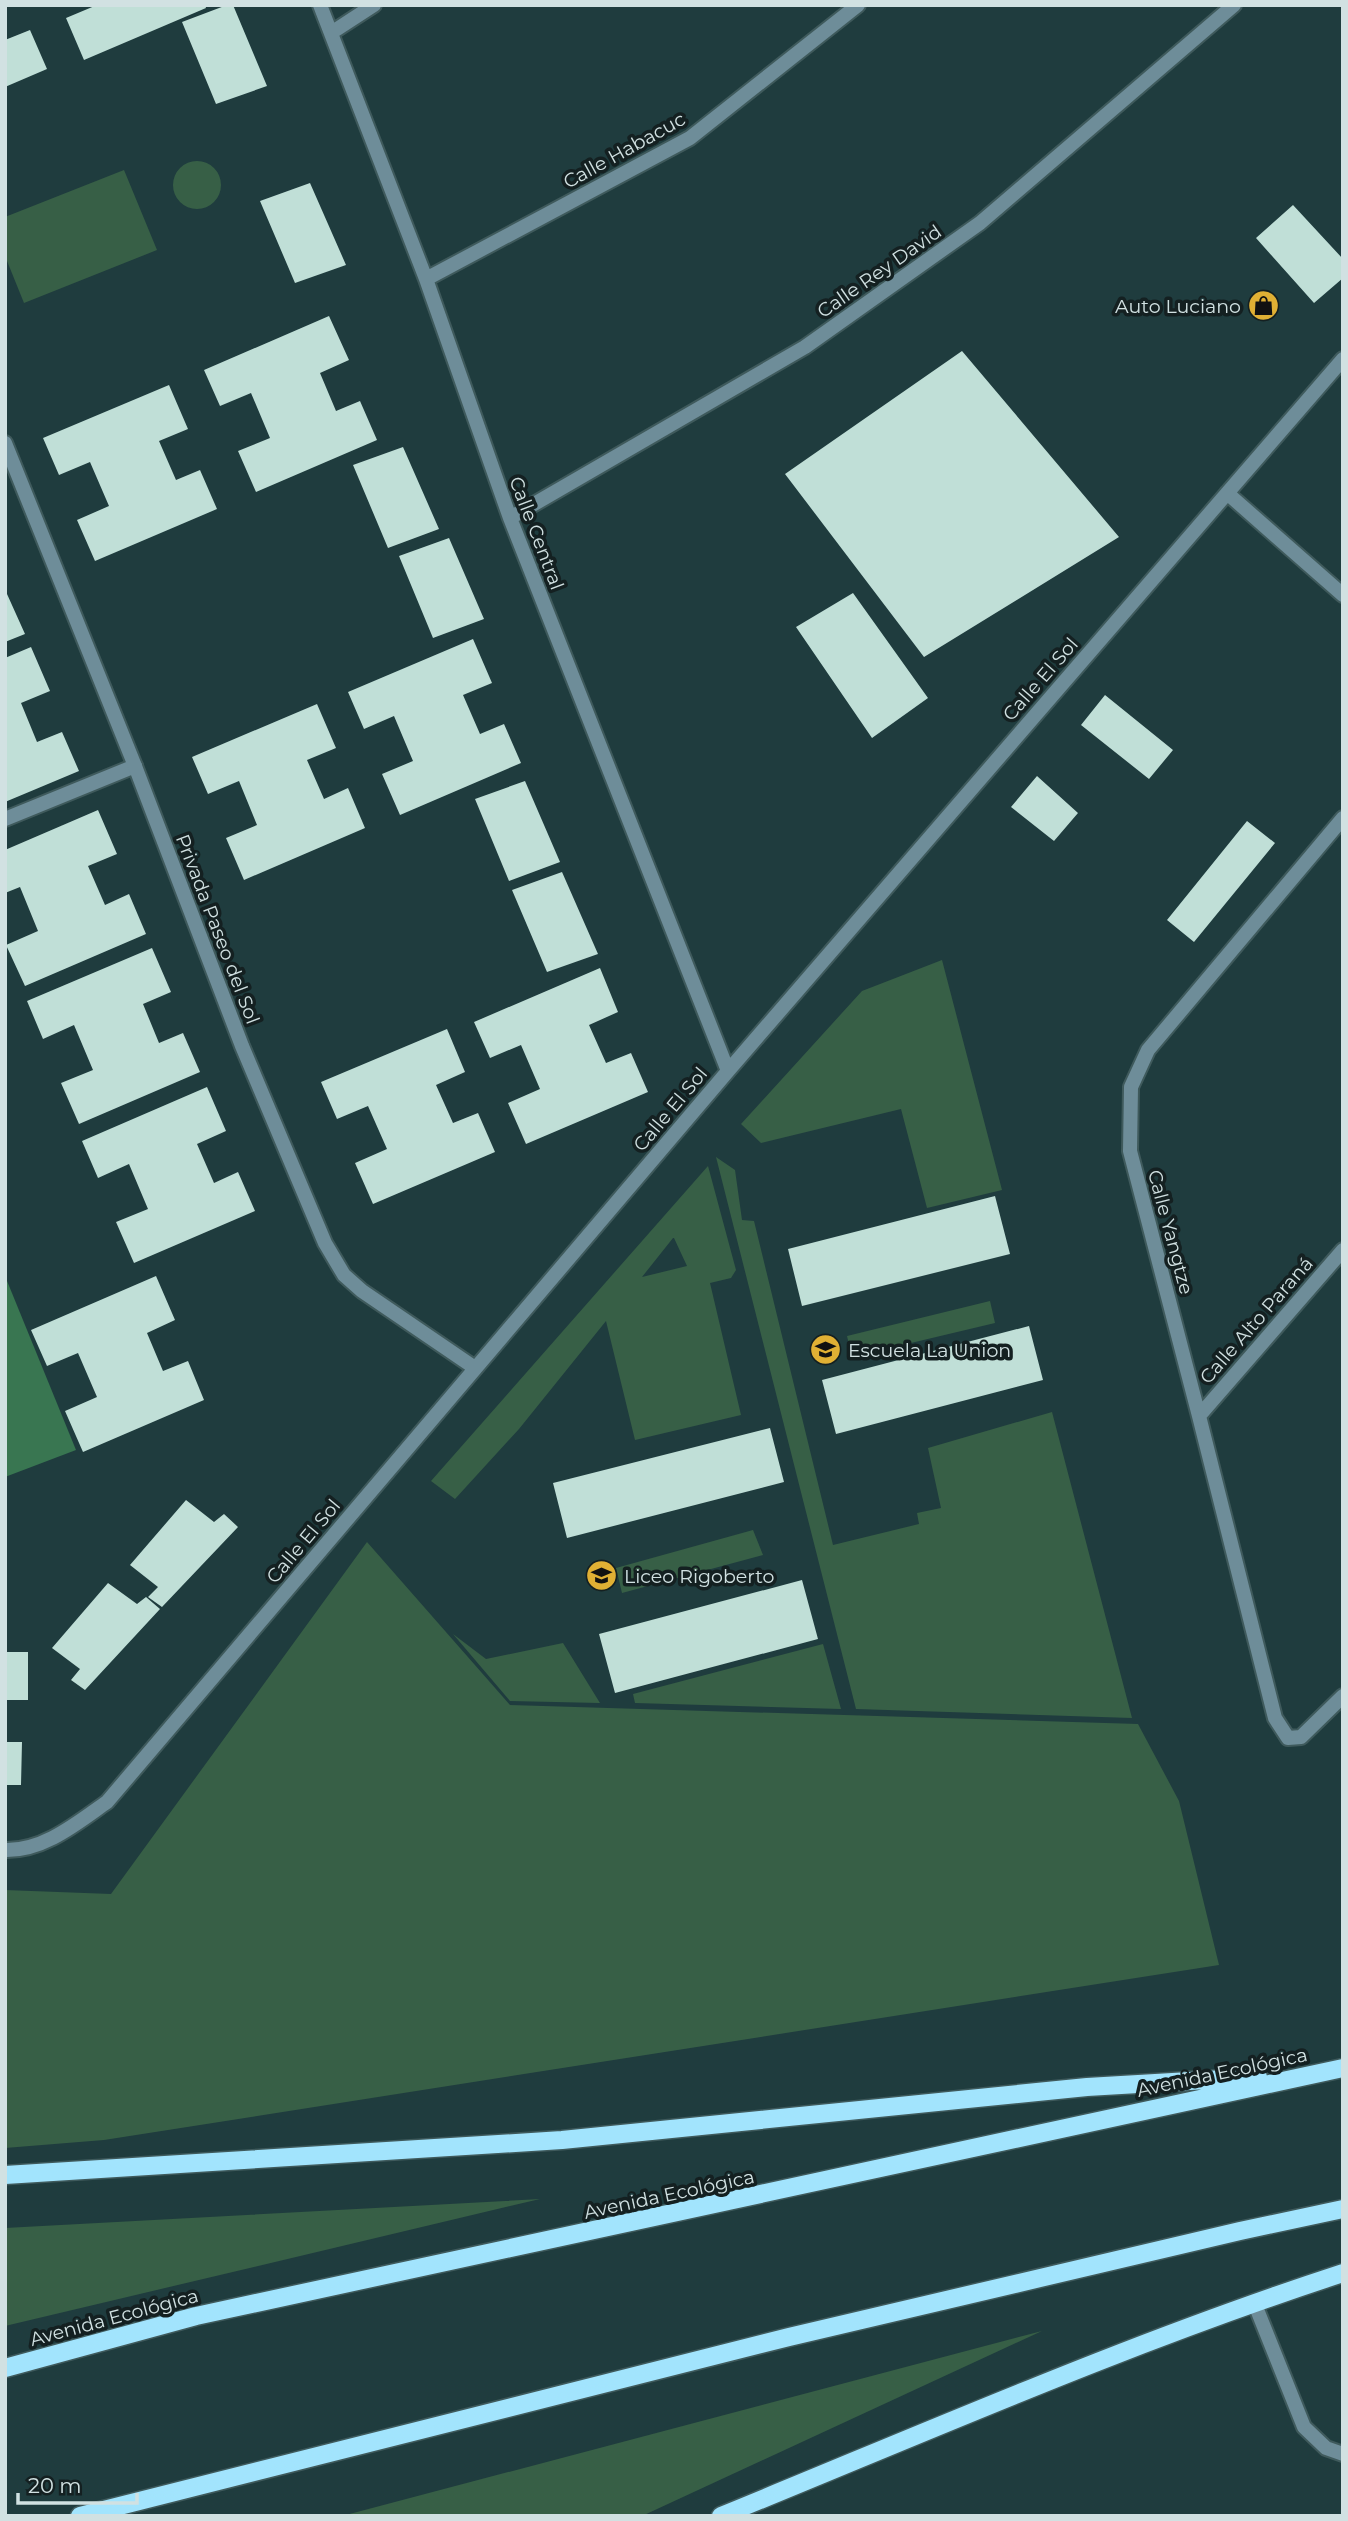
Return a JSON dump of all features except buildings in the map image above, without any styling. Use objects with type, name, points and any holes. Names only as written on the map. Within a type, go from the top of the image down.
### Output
[{"type":"main road","name":"Avenida Ecológica","points":[[5,2368],[196,2316],[1343,2068]]},
{"type":"main road","points":[[5,2175],[562,2140],[1087,2087],[1314,2073]]},
{"type":"main road","points":[[80,2516],[789,2337],[1343,2209]]},
{"type":"main road","points":[[721,2516],[947,2422],[1254,2302],[1343,2273]]},
{"type":"street","name":"Calle Central","points":[[320,5],[426,279],[510,518],[728,1071]]},
{"type":"street","points":[[331,33],[374,5]]},
{"type":"street","name":"Calle Habacuc","points":[[426,279],[690,138],[858,5]]},
{"type":"street","name":"Calle Rey David","points":[[510,518],[805,347],[980,223],[1234,5]]},
{"type":"street","name":"Calle El Sol","points":[[5,1850],[16,1850],[59,1836],[107,1801],[728,1071],[1343,359]]},
{"type":"street","name":"Privada Paseo del Sol","points":[[5,443],[135,766],[243,1046],[326,1243],[344,1275],[362,1291],[475,1368]]},
{"type":"street","points":[[1227,493],[1343,595]]},
{"type":"street","points":[[5,819],[135,766]]},
{"type":"street","name":"Calle Yangtze","points":[[1343,818],[1147,1050],[1130,1087],[1130,1151],[1275,1718],[1288,1738],[1301,1737],[1343,1696]]},
{"type":"street","name":"Calle Alto Paraná","points":[[1199,1416],[1343,1250]]},
{"type":"street","points":[[1254,2302],[1304,2427],[1326,2448],[1343,2454]]},
{"type":"green space","points":[[197,161],[214,168],[221,185],[214,202],[197,209],[180,202],[173,185],[180,168]]},
{"type":"green space","points":[[124,170],[157,250],[24,303],[5,256],[5,217]]},
{"type":"green space","points":[[942,960],[1002,1190],[927,1208],[901,1109],[761,1143],[741,1124],[862,991]]},
{"type":"green space","points":[[716,1157],[735,1170],[742,1220],[754,1221],[833,1545],[919,1524],[917,1513],[941,1508],[928,1448],[1052,1412],[1132,1718],[856,1709]]},
{"type":"green space","points":[[708,1166],[736,1270],[731,1278],[710,1283],[741,1415],[635,1440],[606,1321],[519,1429],[455,1499],[431,1481]],"holes":[[[673,1238],[687,1266],[642,1277]]]},
{"type":"green space","points":[[5,1276],[76,1450],[5,1477]]},
{"type":"green space","points":[[990,1301],[995,1323],[852,1357],[847,1336]]},
{"type":"green space","points":[[753,1530],[763,1555],[622,1593],[616,1568]]},
{"type":"green space","points":[[367,1542],[510,1705],[1138,1724],[1179,1801],[1219,1965],[104,2140],[5,2148],[5,1890],[111,1894]]},
{"type":"green space","points":[[453,1634],[486,1659],[563,1643],[600,1703],[510,1701]]},
{"type":"green space","points":[[823,1644],[841,1709],[635,1703],[633,1694]]},
{"type":"green space","points":[[540,2199],[5,2326],[5,2228]]},
{"type":"green space","points":[[1042,2331],[642,2516],[342,2516]]},
{"type":"place","name":"Auto Luciano","points":[[1264,306]]},
{"type":"place","name":"Escuela La Union","points":[[825,1350]]},
{"type":"place","name":"Liceo Rigoberto","points":[[601,1576]]}]
